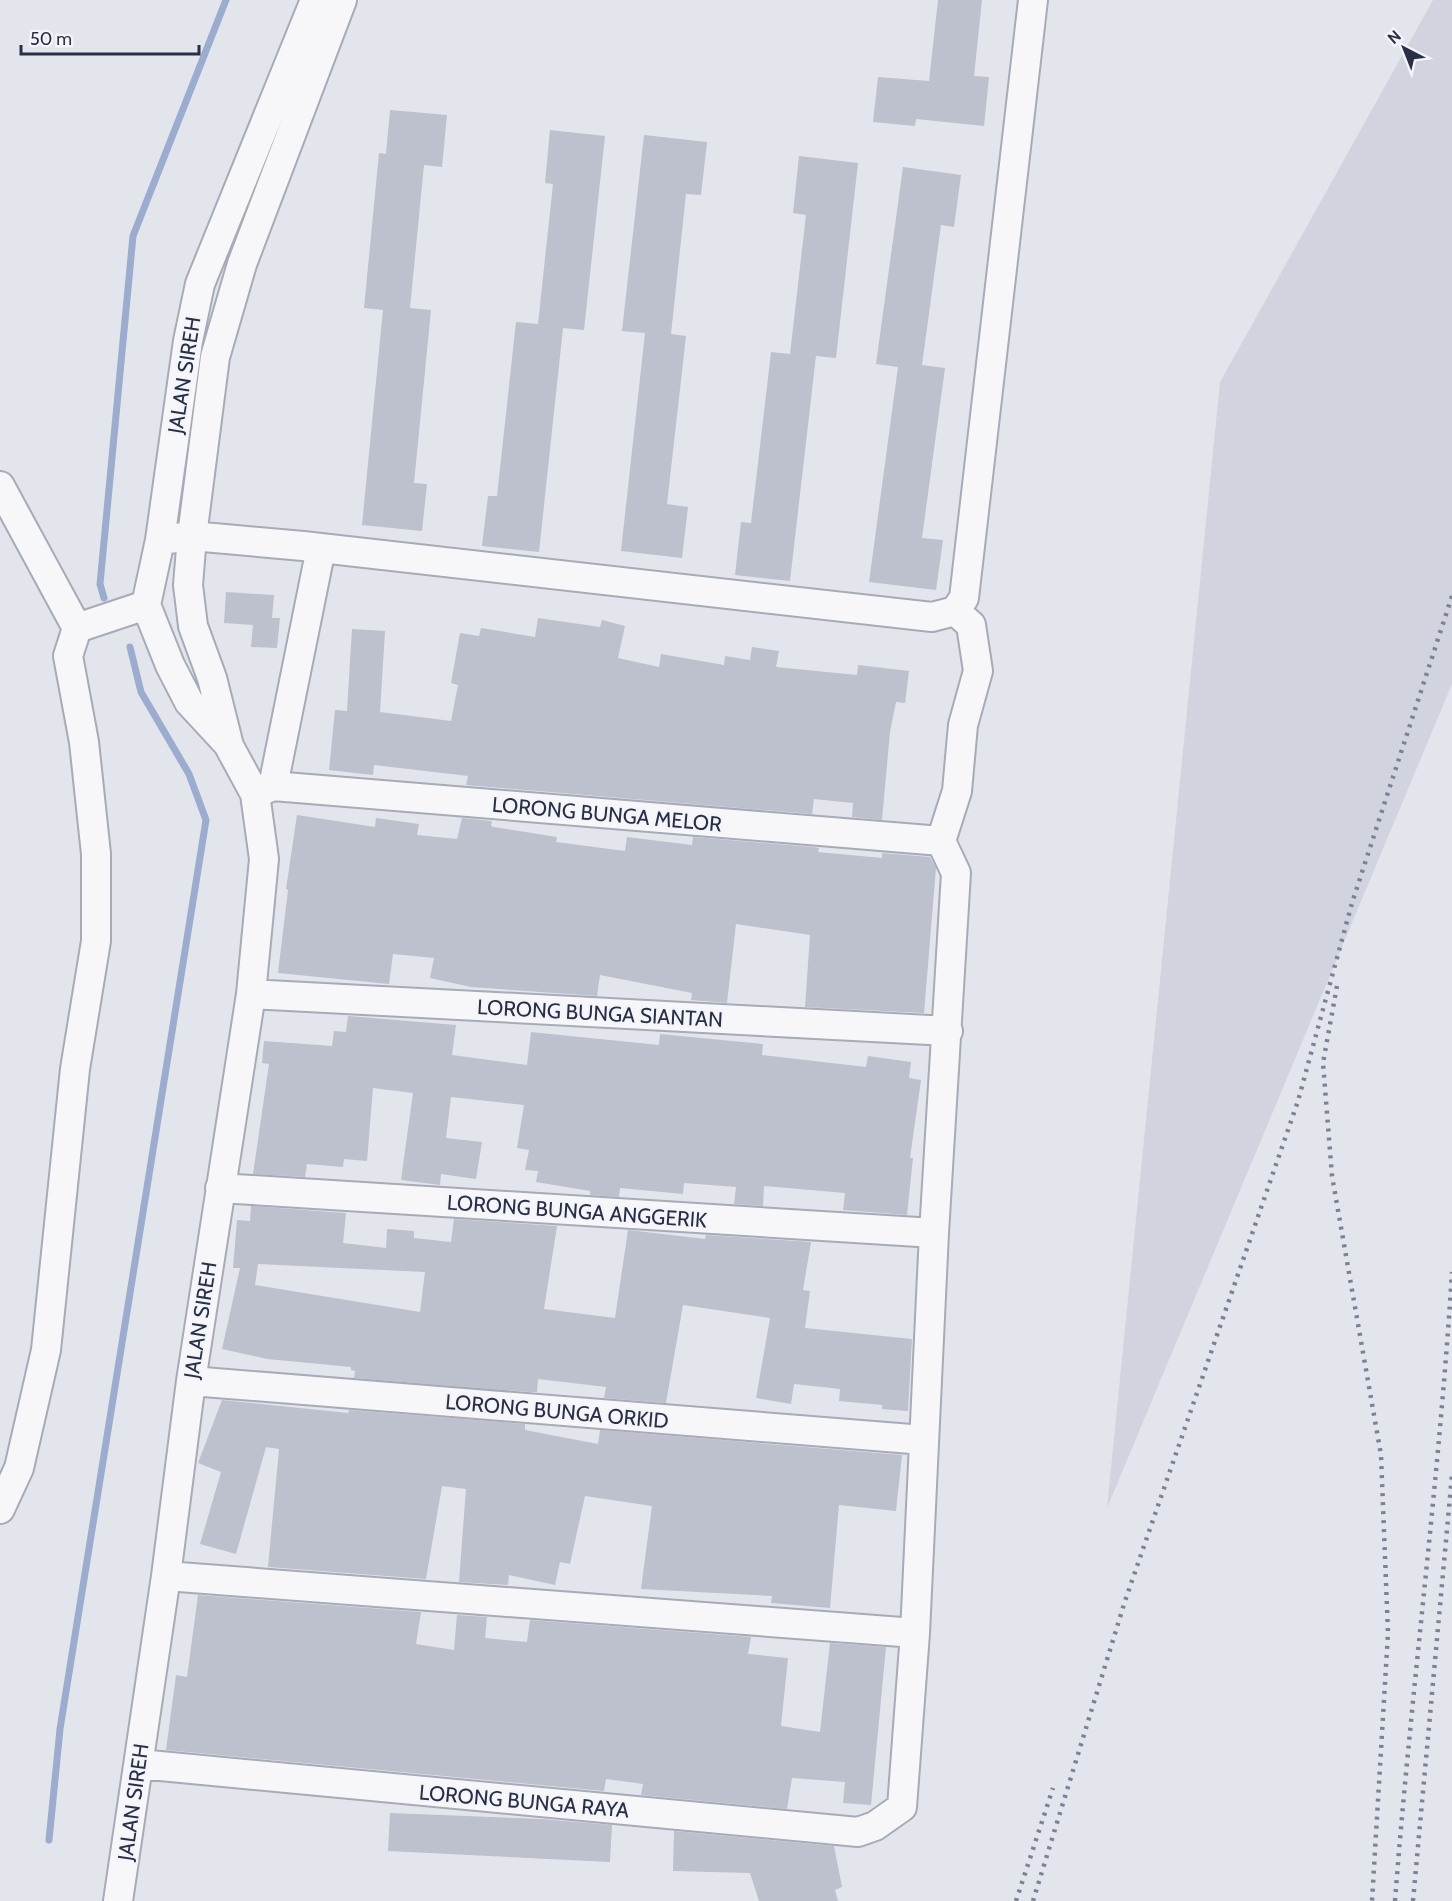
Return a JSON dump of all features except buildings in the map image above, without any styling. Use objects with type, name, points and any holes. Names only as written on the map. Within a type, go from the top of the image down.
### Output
[{"type":"street","name":"JALAN SIREH","points":[[118,1901],[166,1576],[191,1381],[251,994],[264,859],[264,790],[229,746],[189,702],[170,665],[146,605],[160,540],[183,372],[200,284],[315,0]]},
{"type":"street","name":"JALAN SIREH","points":[[229,746],[212,678],[193,626],[188,585],[215,357],[242,264],[342,0]]},
{"type":"street","points":[[160,540],[192,536],[321,548],[932,617],[956,611],[964,598],[1033,0]]},
{"type":"street","points":[[0,486],[77,628],[68,656],[84,742],[96,854],[96,941],[75,1069],[46,1350],[19,1468],[0,1509]]},
{"type":"street","points":[[264,790],[321,548]]},
{"type":"street","points":[[77,628],[146,605]]},
{"type":"street","points":[[166,1576],[915,1633],[934,1233],[956,873],[940,841],[957,791],[963,725],[978,671],[971,625],[956,611]]},
{"type":"street","name":"LORONG BUNGA MELOR","points":[[264,790],[940,841]]},
{"type":"street","name":"LORONG BUNGA SIANTAN","points":[[251,994],[948,1031]]},
{"type":"street","name":"LORONG BUNGA ANGGERIK","points":[[220,1188],[934,1233]]},
{"type":"street","name":"LORONG BUNGA ORKID","points":[[191,1381],[924,1440]]},
{"type":"street","name":"LORONG BUNGA RAYA","points":[[139,1764],[858,1833],[875,1826],[902,1807],[915,1633]]},
{"type":"shaded area","points":[[1433,0],[1452,0],[1452,684],[1107,1508],[1220,382]]},
{"type":"waterway","points":[[104,598],[100,584],[133,236],[226,0]]},
{"type":"waterway","points":[[49,1840],[60,1729],[206,820],[189,774],[141,692],[130,647]]},
{"type":"railway","points":[[1033,1901],[1125,1601],[1298,1101],[1352,903],[1452,596]]},
{"type":"railway","points":[[1337,986],[1323,1063],[1332,1176],[1381,1455],[1388,1633],[1372,1901]]},
{"type":"railway","points":[[1395,1901],[1440,1429],[1452,1272]]},
{"type":"railway","points":[[1413,1901],[1452,1475]]},
{"type":"railway","points":[[1016,1901],[1053,1788]]}]
